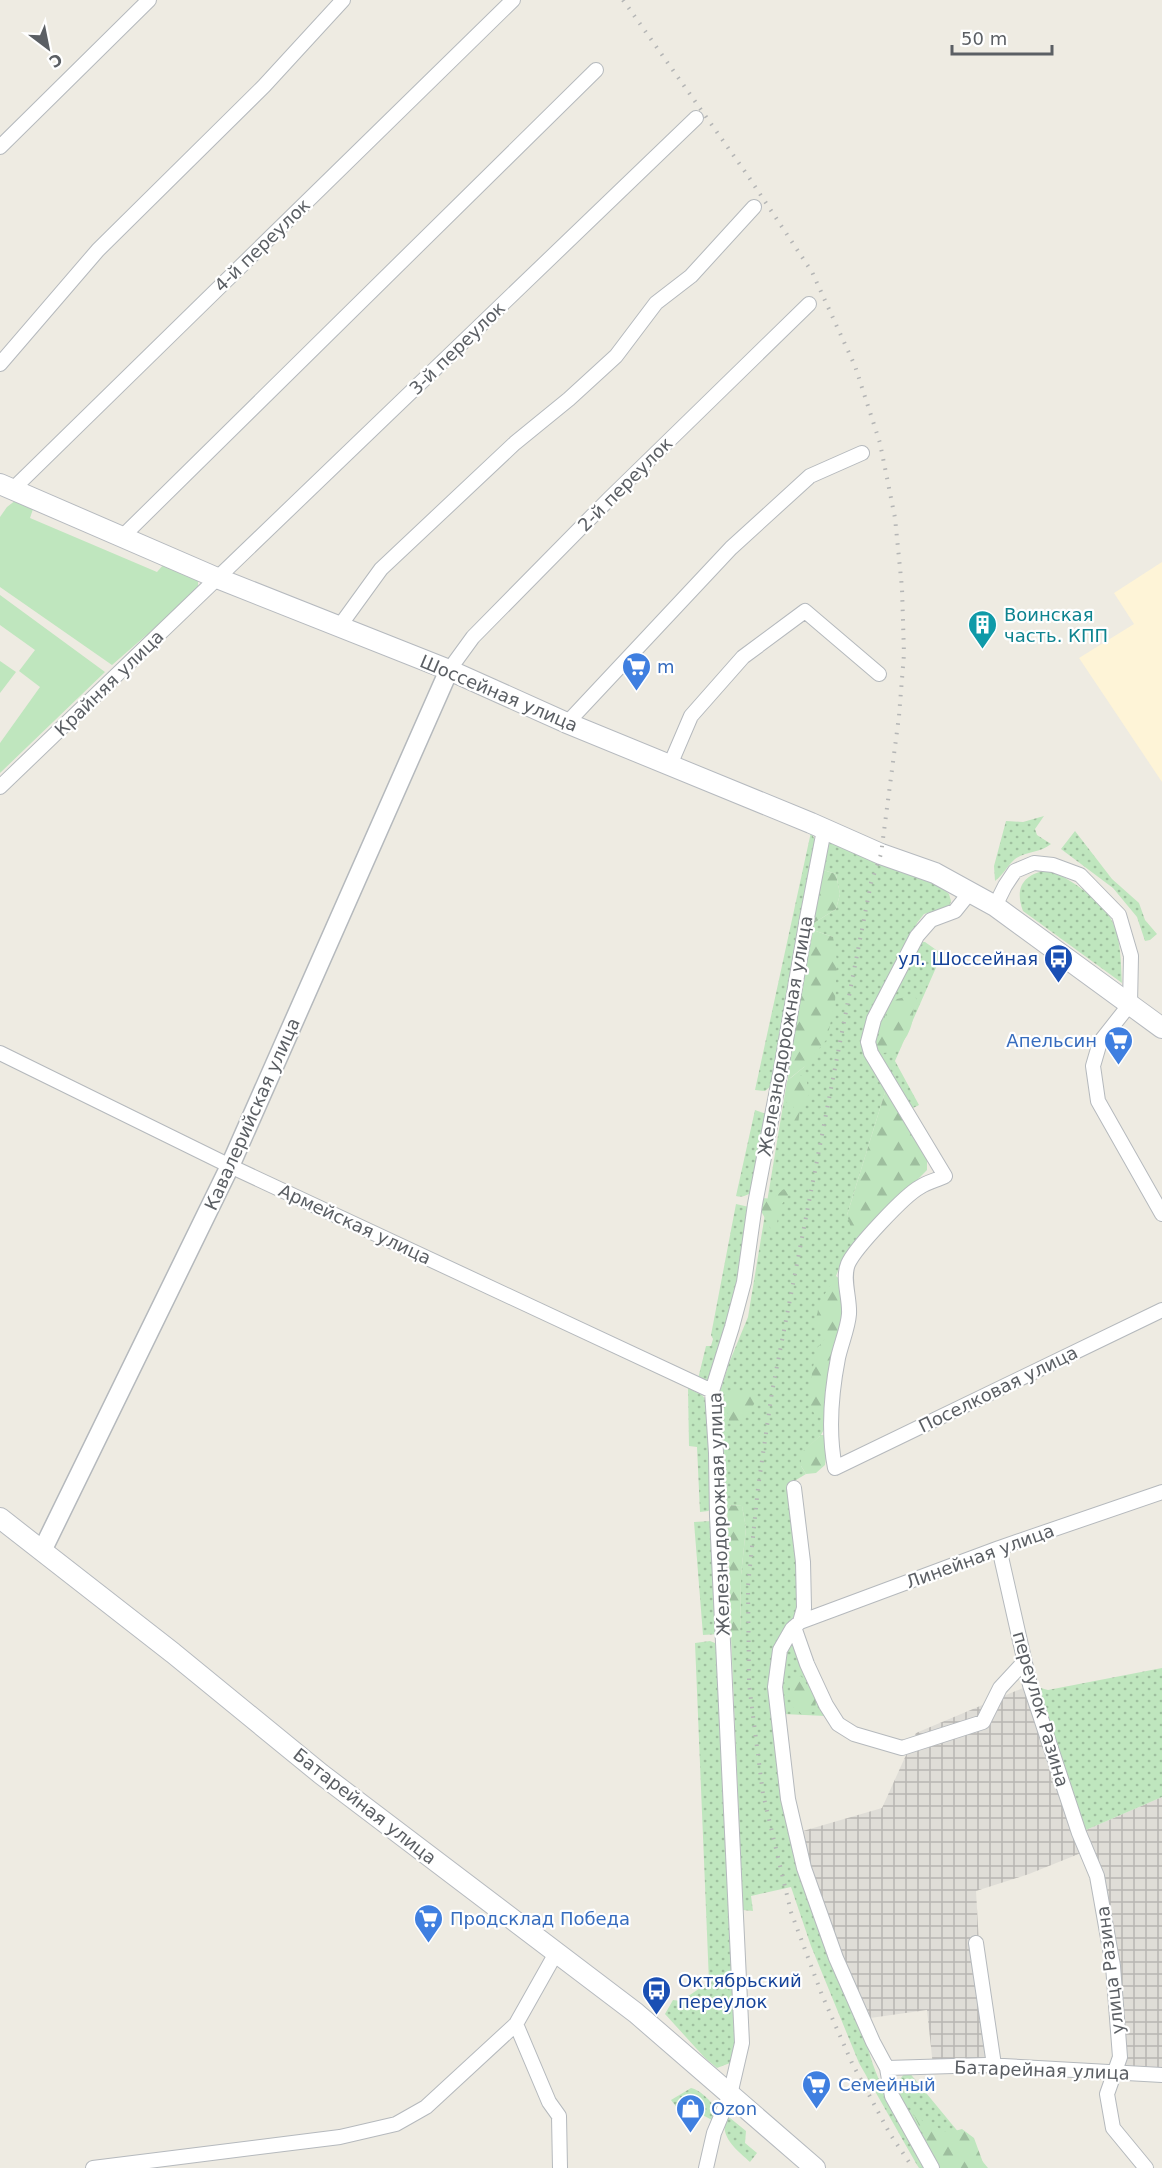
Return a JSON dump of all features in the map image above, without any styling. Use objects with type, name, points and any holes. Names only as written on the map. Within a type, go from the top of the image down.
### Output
[{"type":"main road","name":"Шоссейная улица","points":[[6,487],[218,578],[448,670],[567,723],[881,854],[935,873],[995,906],[1162,1028]]},
{"type":"main road","name":"Батарейная улица","points":[[0,1518],[191,1668],[321,1774],[636,2013],[730,2095]]},
{"type":"main road","points":[[730,2095],[815,2168]]},
{"type":"street","points":[[0,147],[149,0]]},
{"type":"street","points":[[0,364],[98,250],[264,86],[344,0]]},
{"type":"street","name":"4-й переулок","points":[[6,487],[513,0]]},
{"type":"street","points":[[122,537],[596,70]]},
{"type":"street","name":"3-й переулок","points":[[218,578],[696,118]]},
{"type":"street","points":[[339,627],[381,569],[515,443],[616,356],[656,303],[691,276],[754,207]]},
{"type":"street","name":"2-й переулок","points":[[448,670],[473,637],[609,499],[809,304]]},
{"type":"street","points":[[567,723],[731,548],[810,476],[861,453]]},
{"type":"street","name":"Крайняя улица","points":[[0,787],[218,578]]},
{"type":"street","points":[[670,765],[691,716],[743,657],[805,611],[879,674]]},
{"type":"street","name":"Кавалерийская улица","points":[[42,1551],[230,1166],[448,670]]},
{"type":"street","name":"Железнодорожная улица","points":[[730,2095],[742,2043],[712,1391],[744,1282],[755,1204],[824,830]]},
{"type":"street","points":[[995,906],[1015,871],[1034,863],[1053,865],[1080,875],[1119,915],[1131,956],[1130,1004],[1100,1041],[1093,1066],[1098,1101],[1162,1214]]},
{"type":"street","name":"Поселковая улица","points":[[970,891],[956,911],[931,920],[917,936],[874,1018],[870,1031],[868,1042],[877,1065],[945,1176],[919,1187],[893,1210],[849,1263],[846,1275],[849,1315],[834,1381],[831,1418],[835,1468],[1162,1310]]},
{"type":"street","name":"Армейская улица","points":[[0,1053],[230,1166],[712,1391]]},
{"type":"street","points":[[794,1488],[804,1608],[797,1625],[780,1650],[775,1687],[788,1799],[804,1868],[836,1958],[887,2068],[892,2097],[932,2168]]},
{"type":"street","name":"Линейная улица","points":[[797,1625],[999,1548],[1162,1492]]},
{"type":"street","name":"переулок Разина","points":[[999,1548],[1030,1685],[1079,1833]]},
{"type":"street","points":[[797,1625],[807,1664],[826,1705],[838,1724],[854,1734],[902,1748],[983,1722],[1000,1688],[1025,1661]]},
{"type":"street","name":"улица Разина","points":[[1079,1833],[1097,1876],[1113,1966],[1120,2057],[1107,2094],[1113,2128],[1146,2168]]},
{"type":"street","points":[[976,1943],[994,2065]]},
{"type":"street","points":[[93,2168],[340,2137],[396,2124],[426,2107],[516,2024],[556,1953]]},
{"type":"street","points":[[516,2024],[549,2102],[559,2116],[560,2168]]},
{"type":"street","name":"Батарейная улица","points":[[887,2068],[994,2065],[1162,2074]]},
{"type":"street","points":[[706,2168],[714,2133],[730,2095]]},
{"type":"shaded area","points":[[1162,562],[1162,782],[1079,658],[1134,624],[1114,593]]},
{"type":"shaded area","points":[[1030,1685],[1079,1833],[1162,1797],[1162,2075],[1114,2073],[1113,1966],[1086,1851],[1029,1874],[976,1891],[986,2065],[933,2066],[927,2010],[863,2019],[796,1833],[882,1808],[916,1733]]},
{"type":"green space","points":[[16,500],[33,509],[30,518],[157,572],[164,564],[198,577],[198,590],[112,665],[0,587],[0,517]]},
{"type":"green space","points":[[0,595],[105,672],[0,773],[0,743],[40,687],[19,671],[35,650],[0,625]]},
{"type":"green space","points":[[0,661],[16,672],[0,693]]},
{"type":"green space","points":[[1044,816],[1035,829],[1037,835],[1051,844],[1015,859],[995,881],[994,866],[1006,821],[1023,822]]},
{"type":"green space","points":[[1075,831],[1112,879],[1139,903],[1145,920],[1157,934],[1150,940],[1145,941],[1137,917],[1113,888],[1061,849]]},
{"type":"green space","points":[[811,832],[816,842],[774,1076],[771,1086],[765,1091],[755,1090]]},
{"type":"green space","points":[[830,840],[837,840],[941,887],[949,894],[951,901],[949,907],[924,914],[917,923],[909,946],[866,1033],[886,1089],[847,1215],[863,1235],[842,1261],[836,1276],[829,1334],[825,1420],[827,1424],[821,1435],[801,1454],[801,1466],[806,1474],[791,1483],[801,1576],[800,1610],[772,1670],[801,1874],[810,1906],[879,2080],[928,2168],[919,2168],[917,2165],[859,2063],[811,1946],[791,1887],[751,1896],[753,1911],[743,1910],[731,1637],[740,1637],[741,1575],[746,1528],[742,1506],[727,1505],[717,1401],[729,1363],[748,1317],[787,1081],[804,1067],[833,937],[813,930],[814,923],[836,909],[840,894],[836,874],[820,869]]},
{"type":"green space","points":[[820,869],[836,874],[840,894],[836,909],[814,923],[813,913]]},
{"type":"green space","points":[[1048,870],[1083,890],[1111,919],[1119,941],[1122,983],[1023,911],[1020,895],[1023,883],[1027,878]]},
{"type":"green space","points":[[813,930],[833,937],[837,961],[835,1002],[827,1039],[804,1067],[789,1079],[806,1076],[809,1095],[800,1108],[798,1125],[792,1123],[794,1107],[786,1102],[796,1015]]},
{"type":"green space","points":[[920,942],[925,942],[942,954],[895,1061],[919,1105],[909,1110],[873,1047],[872,1036]]},
{"type":"green space","points":[[914,995],[917,1000],[913,1006],[912,1021],[906,1037],[895,1049],[880,1053],[876,1043],[887,1010],[897,999]]},
{"type":"green space","points":[[886,1089],[927,1155],[927,1170],[863,1235],[852,1231],[847,1215]]},
{"type":"green space","points":[[755,1110],[769,1115],[755,1190],[744,1196],[736,1196]]},
{"type":"green space","points":[[784,1189],[789,1194],[780,1207],[776,1228],[772,1231],[761,1211],[763,1198],[772,1199]]},
{"type":"green space","points":[[736,1204],[749,1207],[738,1283],[714,1372],[702,1382],[698,1379],[706,1346],[711,1346],[713,1339],[711,1335]]},
{"type":"green space","points":[[836,1276],[842,1281],[845,1296],[825,1420],[815,1415],[810,1406],[812,1371],[818,1347],[828,1335],[823,1333],[815,1322],[821,1300]]},
{"type":"green space","points":[[688,1388],[702,1395],[706,1400],[713,1508],[708,1511],[700,1512],[697,1447],[689,1446]]},
{"type":"green space","points":[[731,1391],[755,1394],[756,1400],[752,1408],[746,1412],[745,1419],[739,1425],[729,1421],[726,1402]]},
{"type":"green space","points":[[821,1435],[826,1435],[828,1444],[825,1465],[816,1473],[806,1474],[801,1466],[801,1453]]},
{"type":"green space","points":[[727,1505],[742,1506],[746,1528],[741,1575],[740,1637],[731,1637]]},
{"type":"green space","points":[[712,1521],[718,1634],[703,1635],[694,1522]]},
{"type":"green space","points":[[710,1641],[715,1643],[717,1654],[735,2053],[730,2063],[717,2068],[665,2014],[673,2000],[681,2001],[709,1982],[695,1643]]},
{"type":"green space","points":[[793,1643],[826,1716],[783,1714],[782,1667],[784,1658]]},
{"type":"green space","points":[[1162,1668],[1162,1797],[1079,1833],[1030,1685],[1048,1690]]},
{"type":"green space","points":[[801,1676],[816,1700],[815,1711],[805,1715],[795,1712],[790,1698],[790,1679]]},
{"type":"green space","points":[[908,2071],[988,2168],[939,2168],[899,2095],[899,2082]]},
{"type":"green space","points":[[691,2088],[703,2094],[717,2109],[719,2113],[712,2120],[691,2109],[678,2109],[671,2100]]},
{"type":"green space","points":[[915,2107],[920,2110],[922,2121],[934,2124],[947,2132],[962,2129],[974,2138],[985,2168],[940,2168],[912,2111]]},
{"type":"green space","points":[[730,2118],[746,2131],[745,2143],[757,2153],[750,2162],[727,2138],[726,2119]]},
{"type":"railway","points":[[623,0],[746,173],[812,272],[855,366],[880,443],[895,518],[902,588],[904,654],[899,716],[881,854],[871,883],[772,1392],[758,1488],[748,1586],[749,1684],[763,1794],[791,1912],[822,1995],[852,2063],[890,2134],[913,2168]]},
{"type":"place","name":"Воинская часть. КПП","points":[[983,650]]},
{"type":"place","name":"m","points":[[636,692]]},
{"type":"place","name":"ул. Шоссейная","points":[[1059,984]]},
{"type":"place","name":"Апельсин","points":[[1118,1066]]},
{"type":"place","name":"Продсклад Победа","points":[[429,1944]]},
{"type":"place","name":"Октябрьский переулок","points":[[657,2016]]},
{"type":"place","name":"Семейный","points":[[817,2110]]},
{"type":"place","name":"Ozon","points":[[690,2134]]}]
